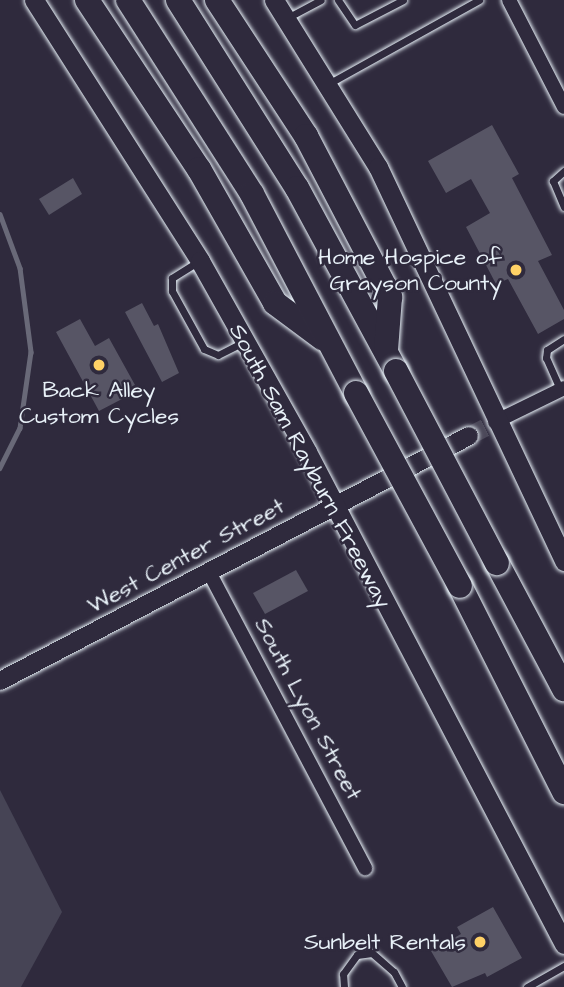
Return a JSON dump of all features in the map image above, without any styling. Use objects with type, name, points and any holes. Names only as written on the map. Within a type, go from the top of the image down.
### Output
[{"type":"highway","points":[[86,0],[177,134],[275,303],[329,343]]},
{"type":"highway","points":[[128,0],[252,194],[460,586],[564,792]]},
{"type":"highway","points":[[178,0],[297,188],[564,689]]},
{"type":"highway","points":[[217,0],[306,136],[390,297],[391,361]]},
{"type":"main road","name":"South Sam Rayburn Freeway","points":[[34,0],[200,261],[564,944]]},
{"type":"main road","points":[[274,0],[378,167],[495,422],[564,561]]},
{"type":"street","points":[[509,0],[564,107]]},
{"type":"street","points":[[495,422],[562,389]]},
{"type":"street","name":"West Center Street","points":[[0,681],[469,436]]},
{"type":"street","name":"South Lyon Street","points":[[209,572],[365,868]]},
{"type":"lane","points":[[286,19],[321,0]]},
{"type":"lane","points":[[338,0],[355,25],[403,0]]},
{"type":"lane","points":[[327,84],[480,0]]},
{"type":"lane","points":[[564,171],[553,181],[564,207]]},
{"type":"lane","points":[[200,261],[172,278],[172,291],[204,349],[218,355],[244,342]]},
{"type":"lane","points":[[562,389],[546,358],[547,351],[564,339]]},
{"type":"lane","points":[[344,987],[343,974],[357,955],[372,953],[394,972],[402,987]]},
{"type":"lane","points":[[527,987],[564,966]]},
{"type":"shaded area","points":[[0,790],[62,912],[21,987],[0,987]]},
{"type":"building","points":[[492,125],[519,174],[512,178],[552,255],[538,261],[564,310],[564,319],[538,334],[508,279],[496,284],[466,227],[490,213],[471,179],[446,193],[428,161]]},
{"type":"building","points":[[73,178],[82,194],[49,215],[39,199]]},
{"type":"building","points":[[142,303],[154,326],[158,324],[179,373],[162,382],[125,312]]},
{"type":"building","name":"Back Alley Custom Cycles","points":[[80,319],[95,346],[109,338],[135,385],[119,393],[122,399],[99,411],[56,332]]},
{"type":"building","points":[[296,570],[308,591],[265,614],[253,593]]},
{"type":"building","name":"Sunbelt Rentals","points":[[493,907],[522,958],[487,977],[485,973],[452,987],[431,951],[461,934],[457,927]]},
{"type":"waterway","points":[[0,214],[20,268],[31,352],[20,428],[0,468]]},
{"type":"tunnel","points":[[469,436],[494,423]]},
{"type":"place","name":"Home Hospice of Grayson County","points":[[516,270]]},
{"type":"place","name":"Back Alley Custom Cycles","points":[[99,365]]},
{"type":"place","name":"Sunbelt Rentals","points":[[480,942]]}]
